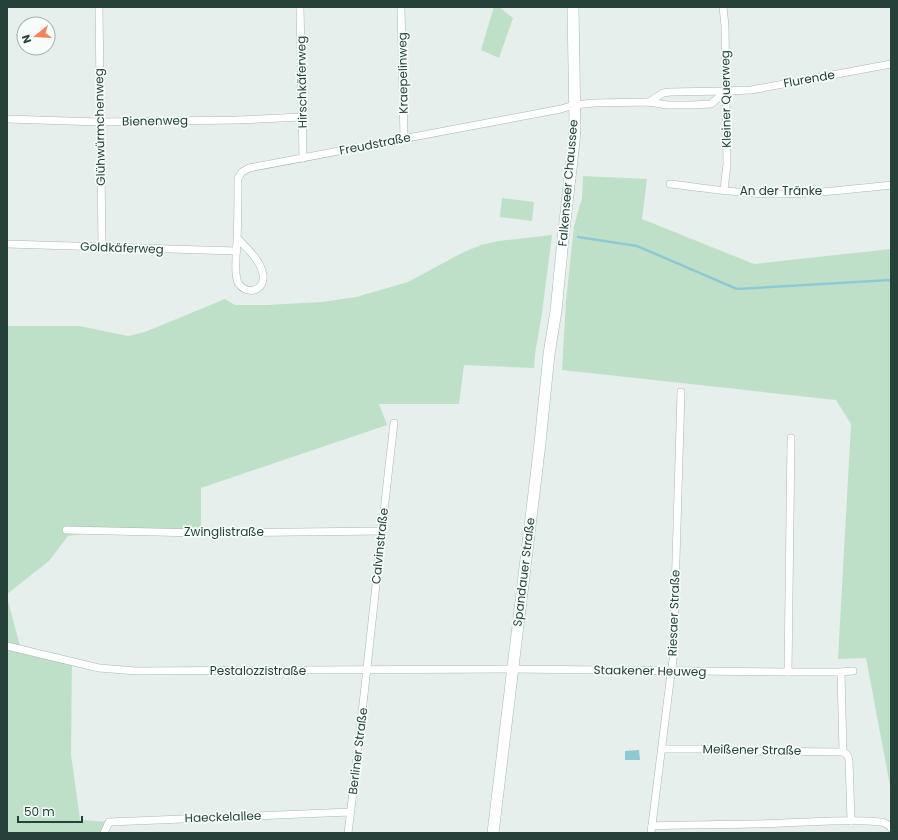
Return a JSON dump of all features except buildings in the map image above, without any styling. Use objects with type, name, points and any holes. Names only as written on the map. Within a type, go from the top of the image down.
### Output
[{"type":"main road","name":"Falkenseer Chaussee","points":[[556,310],[574,142],[573,7]]},
{"type":"main road","name":"Spandauer Straße","points":[[493,833],[539,451],[549,354],[556,310]]},
{"type":"street","name":"Glühwürmchenweg","points":[[98,7],[102,247]]},
{"type":"street","name":"Hirschkäferweg","points":[[300,7],[303,158]]},
{"type":"street","name":"Kraepelinweg","points":[[401,7],[404,138]]},
{"type":"street","name":"Kleiner Querweg","points":[[723,7],[725,26],[727,164],[724,190]]},
{"type":"street","name":"Flurende","points":[[649,102],[663,93],[751,90],[891,64]]},
{"type":"street","name":"Flurende","points":[[574,105],[649,102],[667,105],[711,104],[726,91]]},
{"type":"street","name":"Freudstraße","points":[[237,238],[256,258],[263,275],[263,284],[255,290],[250,291],[244,289],[238,283],[236,278],[238,178],[242,172],[249,168],[561,109],[574,105]]},
{"type":"street","name":"Bienenweg","points":[[7,119],[100,122],[237,120],[303,117]]},
{"type":"street","name":"An der Tränke","points":[[670,184],[769,194],[820,192],[891,185]]},
{"type":"street","name":"Goldkäferweg","points":[[7,244],[236,251]]},
{"type":"street","name":"Riesaer Straße","points":[[652,830],[673,660],[680,392]]},
{"type":"street","name":"Calvinstraße","points":[[368,670],[394,423]]},
{"type":"street","points":[[788,672],[791,438]]},
{"type":"street","name":"Zwinglistraße","points":[[66,530],[201,533],[382,531]]},
{"type":"street","name":"Pestalozzistraße","points":[[7,646],[99,668],[136,671],[512,669]]},
{"type":"street","name":"Staakener Heuweg","points":[[512,669],[788,672],[853,671]]},
{"type":"street","name":"Berliner Straße","points":[[348,833],[368,670]]},
{"type":"street","points":[[841,672],[843,752],[846,753],[849,760],[851,821]]},
{"type":"street","name":"Meißener Straße","points":[[662,749],[843,752]]},
{"type":"street","name":"Haeckelallee","points":[[104,833],[109,822],[350,812]]},
{"type":"street","points":[[652,830],[686,824],[851,821],[883,822],[891,828]]},
{"type":"green space","points":[[494,7],[499,7],[513,18],[499,58],[481,50]]},
{"type":"green space","points":[[583,176],[647,179],[642,219],[754,264],[891,249],[891,791],[866,658],[838,659],[851,424],[836,400],[562,370],[566,301],[574,226],[582,198]]},
{"type":"green space","points":[[502,198],[534,202],[532,221],[500,217]]},
{"type":"green space","points":[[552,235],[534,368],[464,365],[459,404],[379,404],[387,425],[201,488],[201,533],[103,531],[68,536],[49,561],[7,594],[7,326],[79,326],[128,336],[145,332],[225,299],[235,305],[267,305],[322,302],[356,297],[408,282],[462,253],[481,245],[498,241]]},
{"type":"green space","points":[[7,597],[21,650],[72,661],[71,754],[80,820],[109,822],[104,833],[7,833]]},
{"type":"water","points":[[639,750],[640,760],[625,760],[625,751]]},
{"type":"waterway","points":[[578,237],[637,246],[737,289],[891,280]]}]
